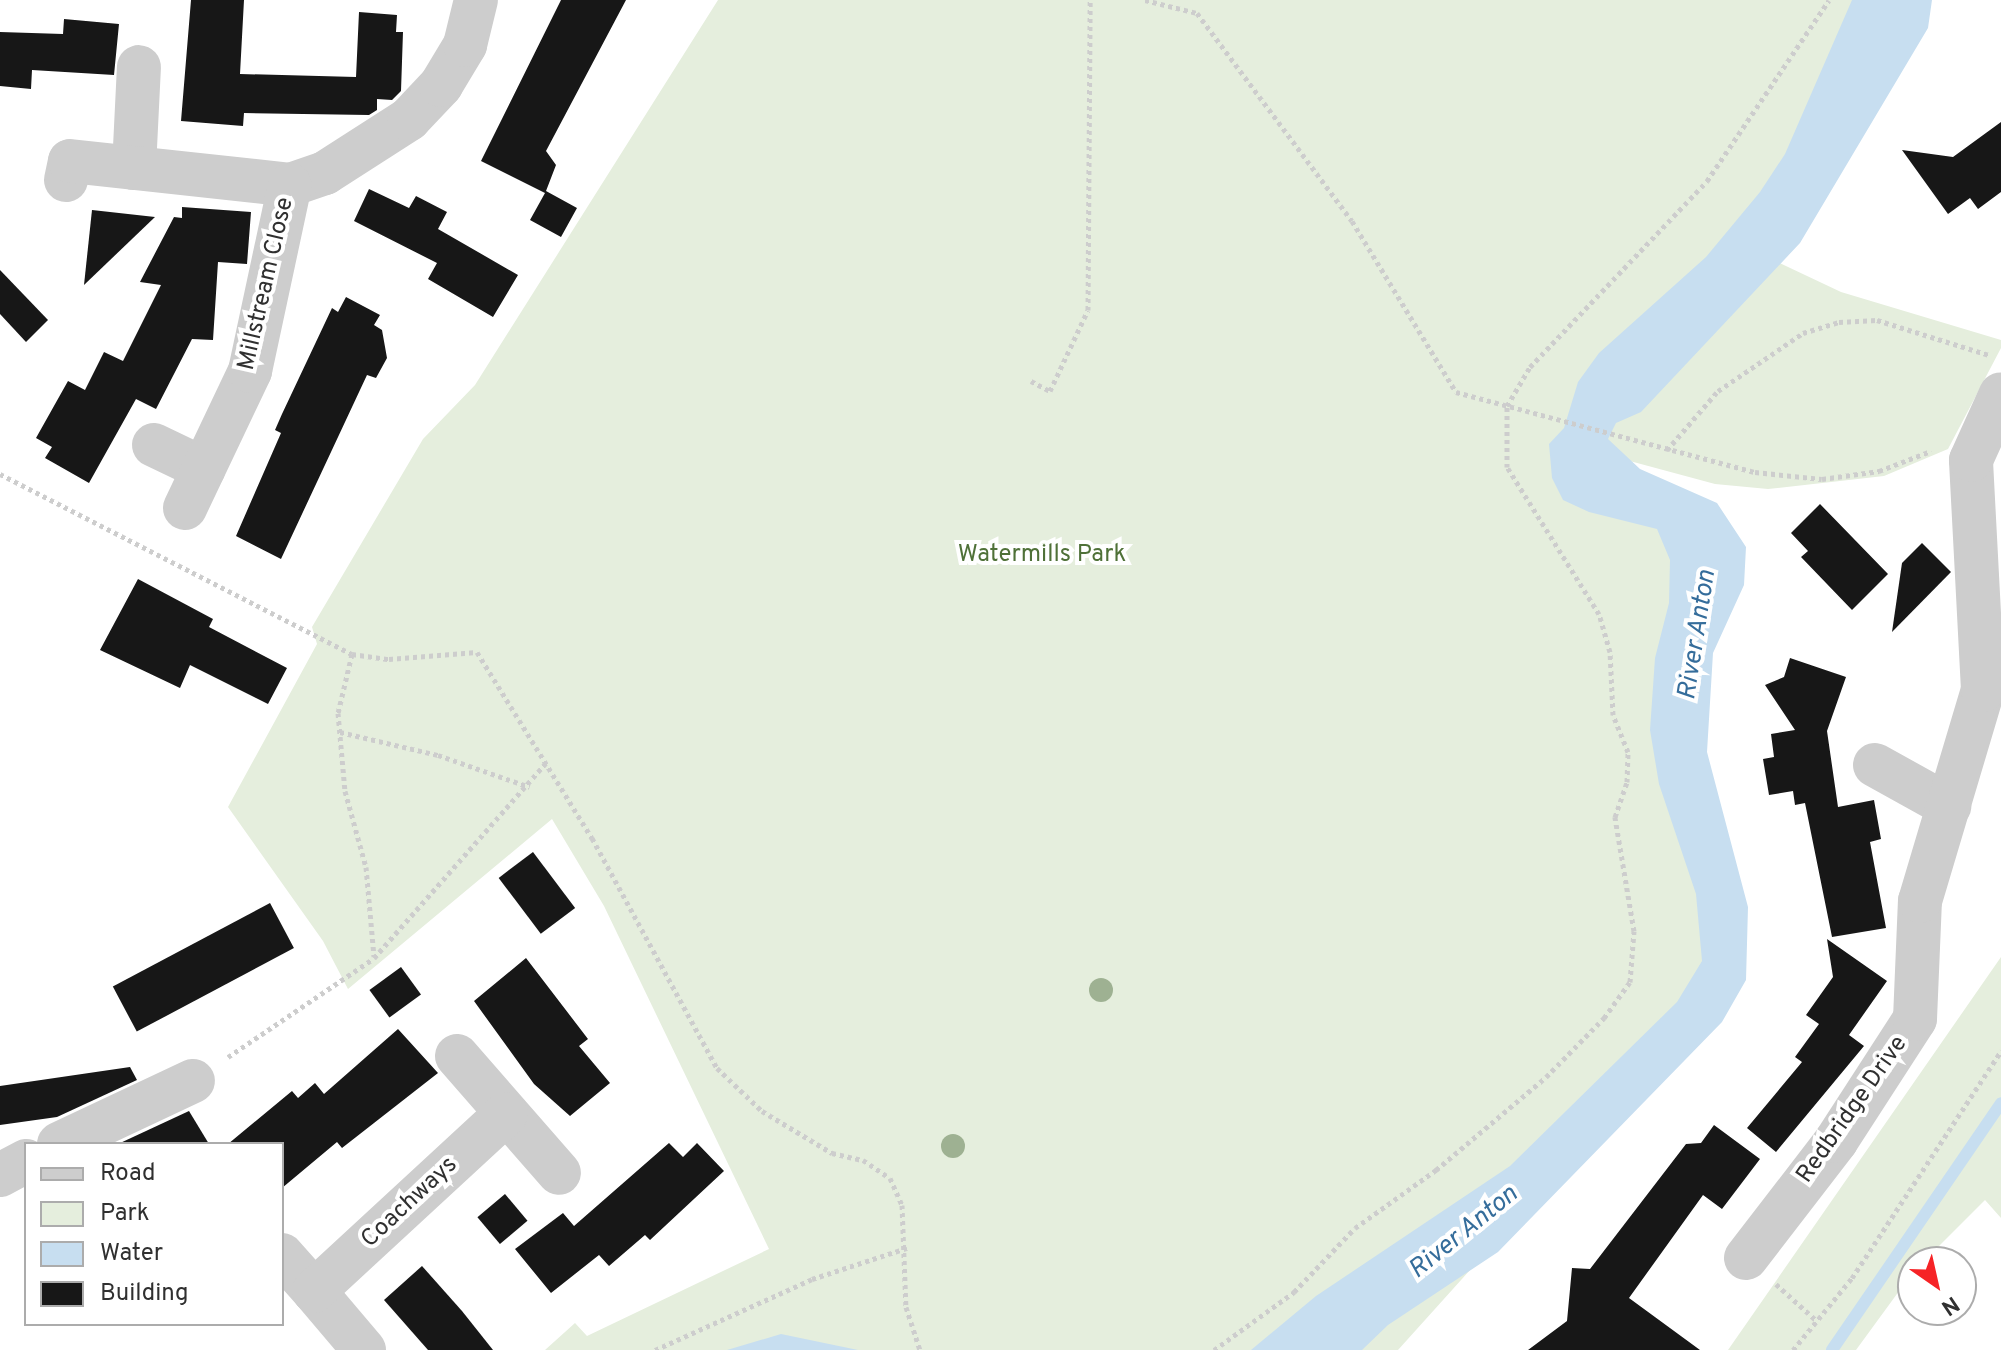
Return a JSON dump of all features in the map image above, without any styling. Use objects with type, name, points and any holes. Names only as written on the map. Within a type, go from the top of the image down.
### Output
[{"type":"street","name":"Millstream Close","points":[[66,180],[70,161],[290,185],[365,152],[409,119],[441,85],[465,45],[476,0]]},
{"type":"street","points":[[134,168],[139,67]]},
{"type":"street","name":"Millstream Close","points":[[185,508],[250,371],[290,185]]},
{"type":"street","name":"Redbridge Drive","points":[[1746,1258],[1836,1141],[1915,1019],[1920,901],[1983,690],[1971,460],[2000,379]]},
{"type":"street","points":[[154,445],[204,469]]},
{"type":"street","points":[[1875,765],[1949,806]]},
{"type":"street","points":[[457,1056],[559,1173]]},
{"type":"street","points":[[63,1142],[193,1081]]},
{"type":"street","name":"Coachways","points":[[314,1291],[506,1114]]},
{"type":"street","points":[[0,1175],[24,1162]]},
{"type":"street","points":[[284,1257],[364,1350]]},
{"type":"path","points":[[1031,381],[1050,391],[1088,310],[1090,0]]},
{"type":"path","points":[[1145,0],[1197,13],[1352,221],[1456,392],[1550,416],[1651,448],[1755,472],[1822,479],[1879,471],[1941,448]]},
{"type":"path","points":[[1214,1350],[1294,1292],[1355,1228],[1523,1097],[1604,1018],[1630,982],[1634,931],[1615,817],[1627,782],[1628,752],[1613,715],[1610,652],[1599,614],[1507,467],[1507,406],[1530,367],[1707,181],[1829,0]]},
{"type":"path","points":[[1667,450],[1729,382],[1803,333],[1839,322],[1877,320],[1996,357],[2000,379]]},
{"type":"path","points":[[0,474],[352,654],[389,659],[477,652],[547,762],[717,1068],[762,1111],[832,1153],[863,1160],[890,1178],[902,1205],[907,1248],[906,1307],[920,1350]]},
{"type":"path","points":[[352,654],[338,713],[345,791],[366,867],[374,958]]},
{"type":"path","points":[[340,732],[438,755],[530,787]]},
{"type":"path","points":[[193,1081],[374,958],[530,787],[547,762]]},
{"type":"path","points":[[1793,1350],[1852,1278],[2001,1051]]},
{"type":"path","points":[[655,1350],[812,1279],[907,1248]]},
{"type":"path","points":[[1746,1258],[1817,1321]]},
{"type":"green space","name":"Watermills Park","points":[[718,0],[1901,0],[1756,252],[1841,292],[2001,340],[2001,348],[1948,449],[1884,476],[1768,489],[1715,484],[1589,450],[1666,504],[1685,712],[1731,964],[1643,1078],[1398,1350],[545,1350],[575,1323],[587,1336],[769,1249],[604,906],[552,819],[348,989],[323,941],[228,807],[317,644],[312,627],[423,439],[475,385]]},
{"type":"green space","points":[[2001,957],[2001,1218],[1985,1200],[1939,1246],[1897,1246],[1897,1294],[1856,1350],[1728,1350]]},
{"type":"water","name":"River Anton","points":[[1852,0],[1932,0],[1928,28],[1800,243],[1641,412],[1616,423],[1608,439],[1640,469],[1717,503],[1746,547],[1744,585],[1713,653],[1707,752],[1748,907],[1746,980],[1722,1022],[1498,1252],[1388,1325],[1362,1350],[1251,1350],[1316,1296],[1510,1166],[1677,1002],[1702,961],[1696,894],[1659,784],[1650,730],[1655,658],[1669,603],[1670,560],[1657,529],[1589,512],[1563,500],[1552,478],[1549,444],[1564,428],[1578,382],[1599,353],[1706,257],[1760,192],[1785,154]]},
{"type":"water","points":[[781,1334],[858,1350],[727,1350]]},
{"type":"building","points":[[191,0],[244,0],[240,74],[356,77],[359,12],[397,15],[396,32],[403,32],[401,91],[392,100],[377,99],[377,110],[369,115],[244,113],[243,126],[181,121]]},
{"type":"building","points":[[561,0],[626,0],[546,151],[556,165],[546,191],[577,208],[561,237],[530,220],[545,193],[481,161]]},
{"type":"building","points":[[64,19],[119,24],[114,75],[32,70],[31,89],[0,86],[0,32],[63,34]]},
{"type":"building","points":[[2001,122],[2001,192],[1978,209],[1970,198],[1948,214],[1902,150],[1953,157]]},
{"type":"building","points":[[369,189],[409,208],[416,196],[447,212],[438,229],[518,275],[493,317],[428,279],[437,263],[354,221]]},
{"type":"building","points":[[182,207],[251,212],[247,264],[218,262],[213,340],[192,339],[156,409],[136,399],[89,483],[45,458],[52,447],[36,438],[68,381],[85,390],[104,352],[123,361],[161,285],[140,282],[174,217],[182,218]]},
{"type":"building","points":[[92,210],[155,217],[84,285]]},
{"type":"building","points":[[0,270],[48,320],[26,342],[0,314]]},
{"type":"building","points":[[346,297],[380,315],[374,325],[382,330],[387,358],[376,378],[367,375],[281,559],[236,536],[281,433],[275,430],[282,414],[332,308],[338,312]]},
{"type":"building","points":[[1820,504],[1888,574],[1852,610],[1801,557],[1808,551],[1791,533]]},
{"type":"building","points":[[1922,543],[1951,572],[1892,632],[1902,563]]},
{"type":"building","points":[[138,579],[213,619],[209,627],[287,668],[268,704],[190,665],[180,688],[100,650]]},
{"type":"building","points":[[1790,658],[1846,677],[1827,731],[1838,807],[1874,800],[1881,839],[1870,842],[1886,928],[1832,937],[1805,803],[1795,805],[1793,791],[1769,795],[1763,759],[1774,757],[1771,734],[1795,730],[1765,685],[1784,677]]},
{"type":"building","points":[[533,852],[575,908],[541,934],[499,878]]},
{"type":"building","points":[[270,903],[294,948],[137,1032],[113,987]]},
{"type":"building","points":[[1827,939],[1887,981],[1849,1035],[1864,1046],[1776,1152],[1747,1128],[1802,1062],[1795,1057],[1819,1024],[1806,1015],[1833,977]]},
{"type":"building","points":[[526,958],[588,1039],[579,1046],[610,1083],[570,1116],[534,1084],[474,1001]]},
{"type":"building","points":[[401,967],[421,995],[389,1017],[369,990]]},
{"type":"building","points":[[398,1029],[438,1073],[342,1148],[337,1142],[284,1186],[284,1142],[230,1142],[292,1091],[298,1098],[315,1083],[324,1094]]},
{"type":"building","points":[[130,1067],[137,1080],[57,1117],[0,1125],[0,1086]]},
{"type":"building","points":[[189,1111],[208,1142],[122,1142]]},
{"type":"building","points":[[1714,1125],[1760,1159],[1722,1209],[1703,1195],[1629,1298],[1700,1350],[1528,1350],[1567,1321],[1572,1268],[1590,1269],[1686,1144],[1701,1143]]},
{"type":"building","points":[[669,1143],[683,1157],[697,1143],[724,1171],[650,1240],[645,1235],[609,1266],[599,1255],[551,1293],[515,1249],[563,1213],[574,1226]]},
{"type":"building","points":[[505,1194],[527,1221],[500,1244],[477,1217]]},
{"type":"building","points":[[422,1266],[493,1350],[428,1350],[384,1300]]},
{"type":"waterway","points":[[1832,1350],[2001,1103]]}]
